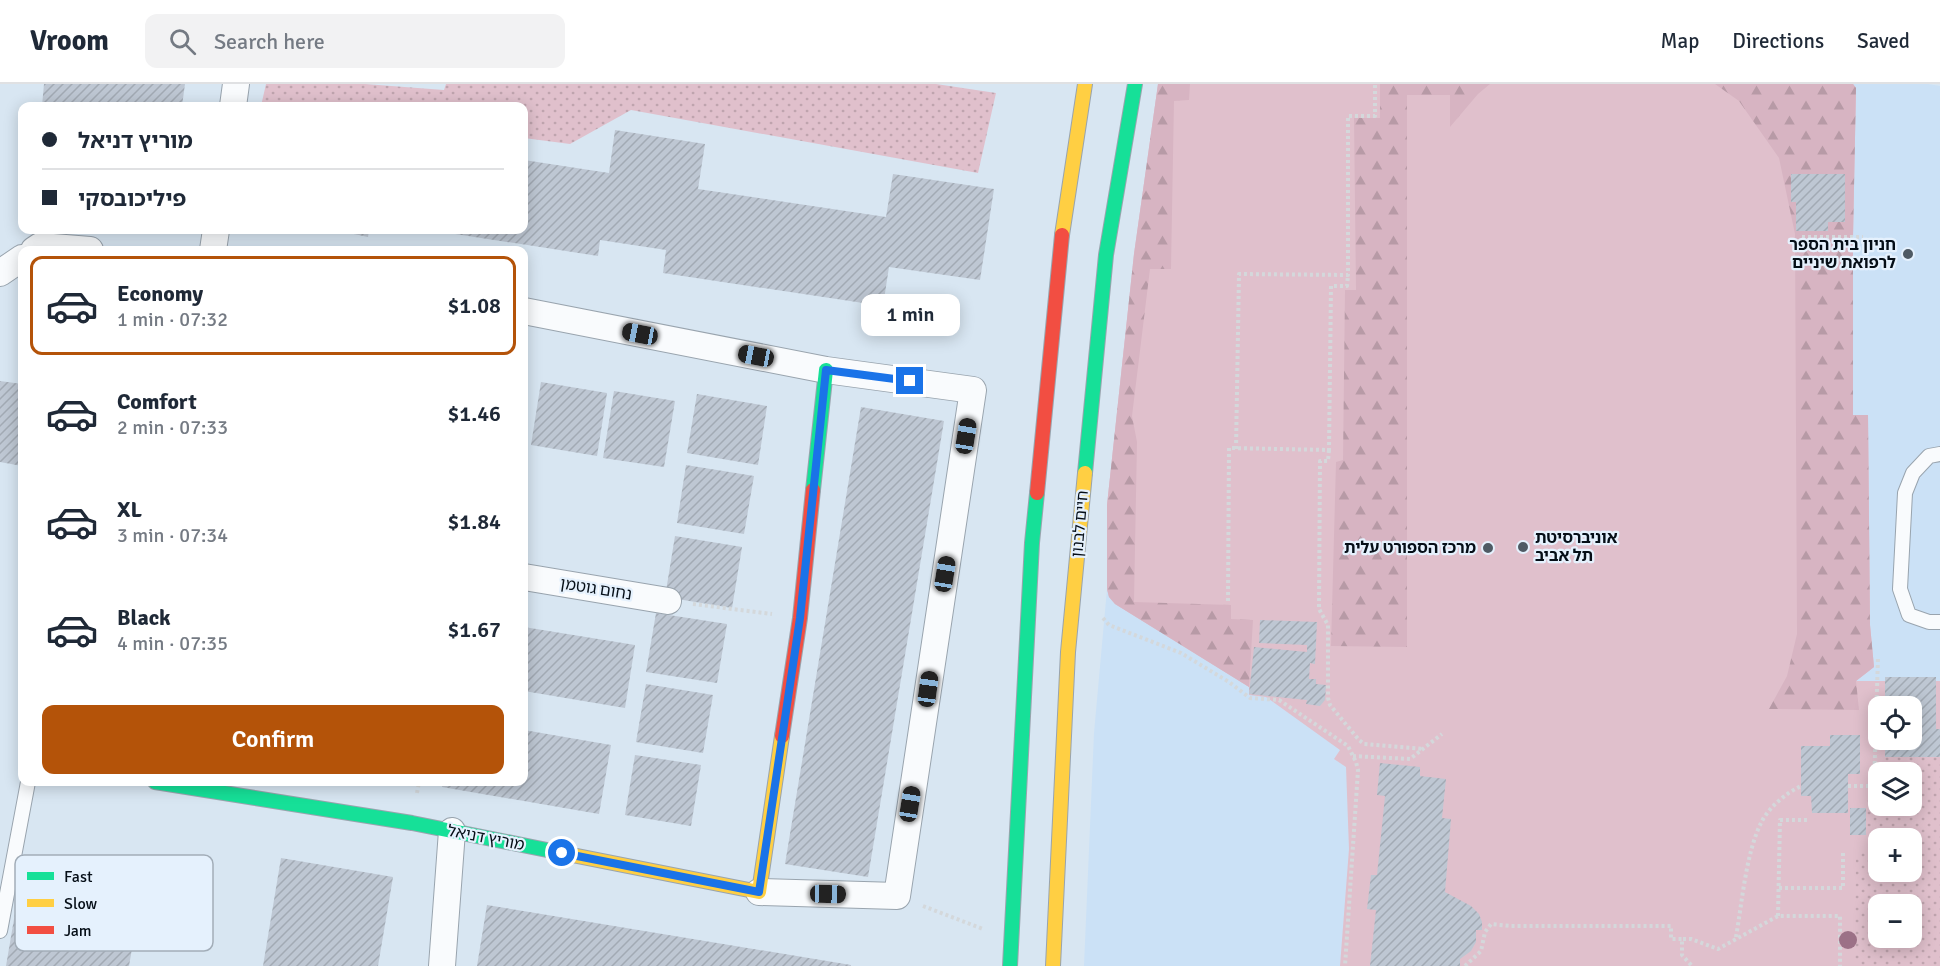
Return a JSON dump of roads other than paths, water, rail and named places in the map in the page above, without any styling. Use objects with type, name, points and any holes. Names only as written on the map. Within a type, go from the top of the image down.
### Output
[{"type":"main road","points":[[1010,966],[1032,543],[1058,259],[1085,84]]},
{"type":"main road","name":"חיים לבנון","points":[[1053,966],[1069,641],[1106,255],[1135,84]]},
{"type":"main road","points":[[759,892],[800,618],[826,370]]},
{"type":"main road","name":"מוריץ דניאל","points":[[180,786],[400,821],[759,892]]},
{"type":"street","points":[[234,102],[236,84]]},
{"type":"street","points":[[0,273],[18,261]]},
{"type":"street","points":[[528,313],[826,370],[973,390],[897,896],[759,892]]},
{"type":"street","name":"נחום גוטמן","points":[[528,578],[668,601]]},
{"type":"street","points":[[442,966],[452,831]]},
{"type":"lane","points":[[1940,454],[1929,456],[1913,472],[1905,493],[1900,589],[1908,615],[1929,622],[1940,622]]},
{"type":"lane","points":[[0,931],[27,786]]},
{"type":"place","name":"חניון בית הספר לרפואת שיניים","points":[[1908,254]]},
{"type":"place","name":"אוניברסיטת תל אביב","points":[[1523,547]]},
{"type":"place","name":"מרכז הספורט עלית","points":[[1488,548]]}]
